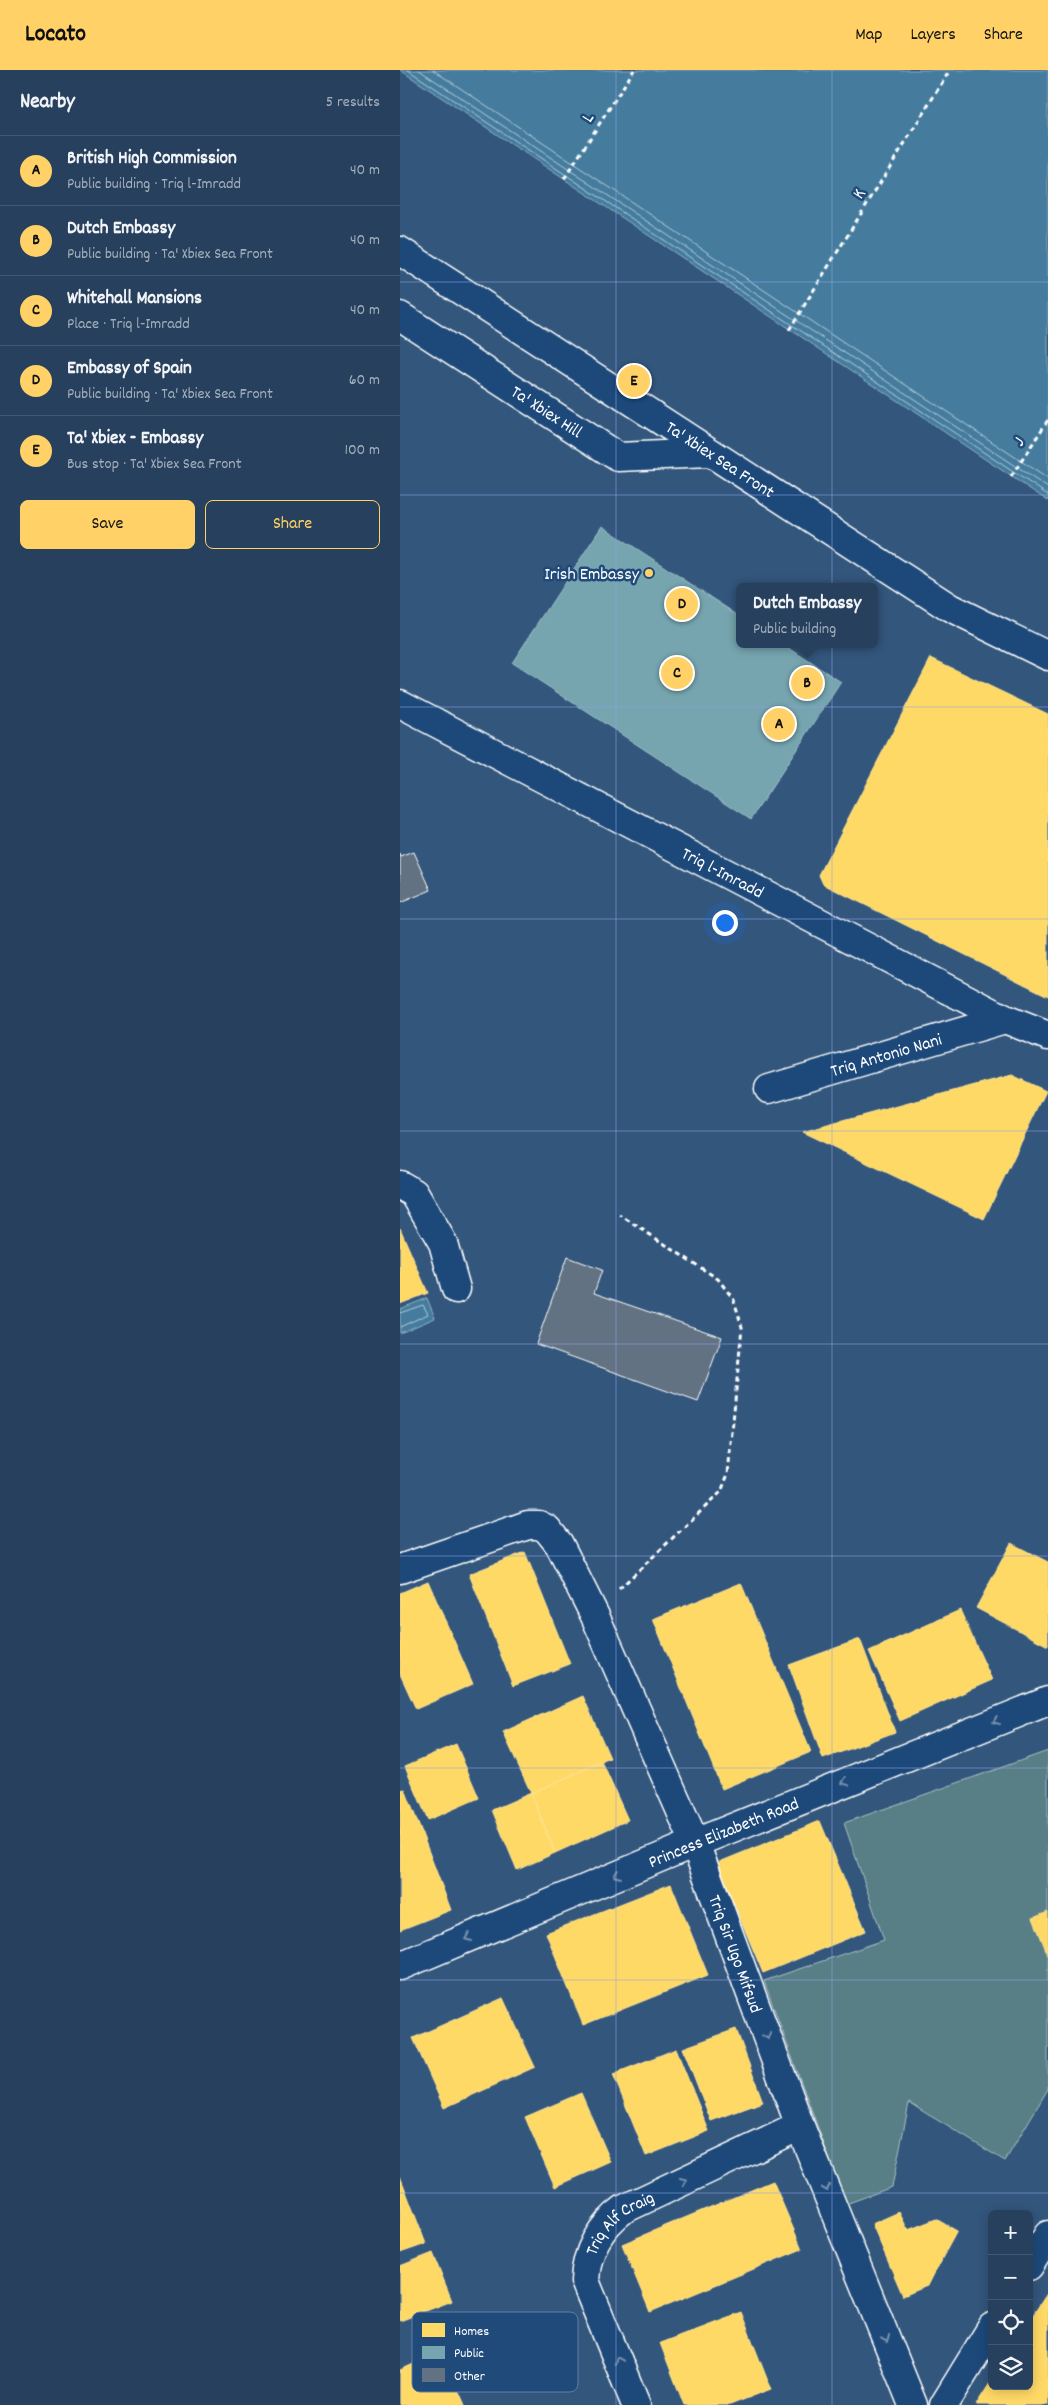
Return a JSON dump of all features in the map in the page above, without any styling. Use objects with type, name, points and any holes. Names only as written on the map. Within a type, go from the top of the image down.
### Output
[{"type":"street","name":"Ta' Xbiex Sea Front","points":[[400,251],[950,608],[1048,656]]},
{"type":"street","name":"Ta' Xbiex Hill","points":[[400,316],[618,457],[709,453]]},
{"type":"street","name":"Triq l-Imradd","points":[[400,704],[1005,1019],[1048,1036]]},
{"type":"street","name":"Triq Antonio Nani","points":[[770,1089],[1005,1019]]},
{"type":"street","points":[[400,1185],[414,1194],[443,1243],[456,1289]]},
{"type":"street","name":"Triq Sir Ugo Mifsud","points":[[400,1570],[528,1524],[539,1525],[547,1529],[559,1544],[594,1616],[695,1843],[800,2126],[913,2405]]},
{"type":"street","name":"Princess Elizabeth Road","points":[[400,1966],[695,1843],[1046,1708]]},
{"type":"street","name":"Triq Alf Craig","points":[[636,2405],[585,2281],[589,2259],[604,2227],[624,2209],[800,2126]]},
{"type":"street","points":[[1033,2259],[1048,2235]]},
{"type":"street","points":[[944,2405],[988,2334]]},
{"type":"path","name":"L","points":[[564,179],[634,70]]},
{"type":"path","name":"K","points":[[789,330],[950,70]]},
{"type":"path","name":"J","points":[[1010,478],[1048,420]]},
{"type":"path","points":[[594,1616],[633,1574],[721,1492],[728,1474],[742,1327],[734,1300],[718,1280],[620,1215]]},
{"type":"green space","points":[[1048,1751],[1048,1911],[1043,1935],[1048,1953],[1048,2089],[1005,2161],[909,2103],[892,2187],[846,2204],[764,1981],[884,1940],[844,1823]]},
{"type":"water","points":[[400,70],[1048,70],[1048,501]]},
{"type":"water","points":[[427,1298],[435,1318],[400,1333],[400,1309]]},
{"type":"building: Homes","points":[[931,658],[1048,714],[1048,996],[823,884],[819,875]]},
{"type":"building: Homes","points":[[1012,1075],[1046,1091],[984,1219],[802,1132]]},
{"type":"building: Homes","points":[[400,1228],[428,1293],[400,1304]]},
{"type":"building: Homes","points":[[1011,1543],[1048,1562],[1048,1646],[976,1608]]},
{"type":"building: Homes","points":[[525,1552],[570,1664],[513,1686],[469,1574]]},
{"type":"building: Homes","points":[[428,1581],[473,1684],[416,1709],[400,1674],[400,1593]]},
{"type":"building: Homes","points":[[741,1583],[811,1752],[722,1789],[653,1619]]},
{"type":"building: Homes","points":[[960,1610],[992,1680],[900,1721],[869,1651]]},
{"type":"building: Homes","points":[[860,1639],[895,1732],[823,1759],[789,1665]]},
{"type":"building: Homes","points":[[583,1696],[610,1758],[531,1793],[503,1732]]},
{"type":"building: Homes","points":[[456,1744],[479,1798],[428,1820],[405,1766]]},
{"type":"building: Homes","points":[[602,1762],[628,1820],[555,1853],[531,1793]]},
{"type":"building: Homes","points":[[405,1789],[451,1910],[400,1930],[400,1790]]},
{"type":"building: Homes","points":[[531,1793],[555,1853],[517,1870],[492,1810]]},
{"type":"building: Homes","points":[[820,1821],[866,1931],[763,1973],[717,1863]]},
{"type":"building: Homes","points":[[671,1884],[708,1975],[583,2025],[546,1933]]},
{"type":"building: Homes","points":[[1048,1912],[1048,1955],[1033,1918]]},
{"type":"building: Homes","points":[[503,1998],[535,2067],[444,2108],[413,2038]]},
{"type":"building: Homes","points":[[736,2029],[763,2102],[711,2121],[683,2048]]},
{"type":"building: Homes","points":[[676,2049],[709,2131],[646,2156],[613,2074]]},
{"type":"building: Homes","points":[[581,2093],[611,2162],[555,2187],[525,2117]]},
{"type":"building: Homes","points":[[400,2176],[426,2244],[400,2253]]},
{"type":"building: Homes","points":[[773,2181],[802,2249],[650,2312],[622,2244]]},
{"type":"building: Homes","points":[[899,2212],[908,2230],[936,2219],[957,2231],[927,2286],[903,2296],[872,2224]]},
{"type":"building: Homes","points":[[433,2253],[452,2301],[423,2312],[412,2312],[412,2316],[400,2321],[400,2266]]},
{"type":"building: Homes","points":[[1048,2292],[1048,2405],[976,2405],[988,2386],[988,2390],[1033,2390],[1033,2315]]},
{"type":"building: Homes","points":[[741,2312],[771,2389],[730,2405],[684,2405],[660,2343]]},
{"type":"building: Homes","points":[[412,2365],[412,2392],[459,2392],[465,2405],[400,2405],[400,2370]]},
{"type":"building: Public","points":[[602,526],[736,613],[736,648],[789,648],[841,682],[751,819],[512,663]]},
{"type":"building: Other","points":[[414,852],[431,890],[400,903],[400,854],[401,857]]},
{"type":"building: Other","points":[[567,1257],[602,1270],[594,1293],[722,1337],[698,1402],[536,1344]]},
{"type":"place","name":"Ta' Xbiex - Embassy","points":[[634,381]]},
{"type":"place","name":"Irish Embassy","points":[[649,573]]},
{"type":"place","name":"Embassy of Spain","points":[[682,604]]},
{"type":"place","name":"Whitehall Mansions","points":[[677,673]]},
{"type":"place","name":"Dutch Embassy","points":[[807,683]]},
{"type":"place","name":"British High Commission","points":[[779,724]]}]
